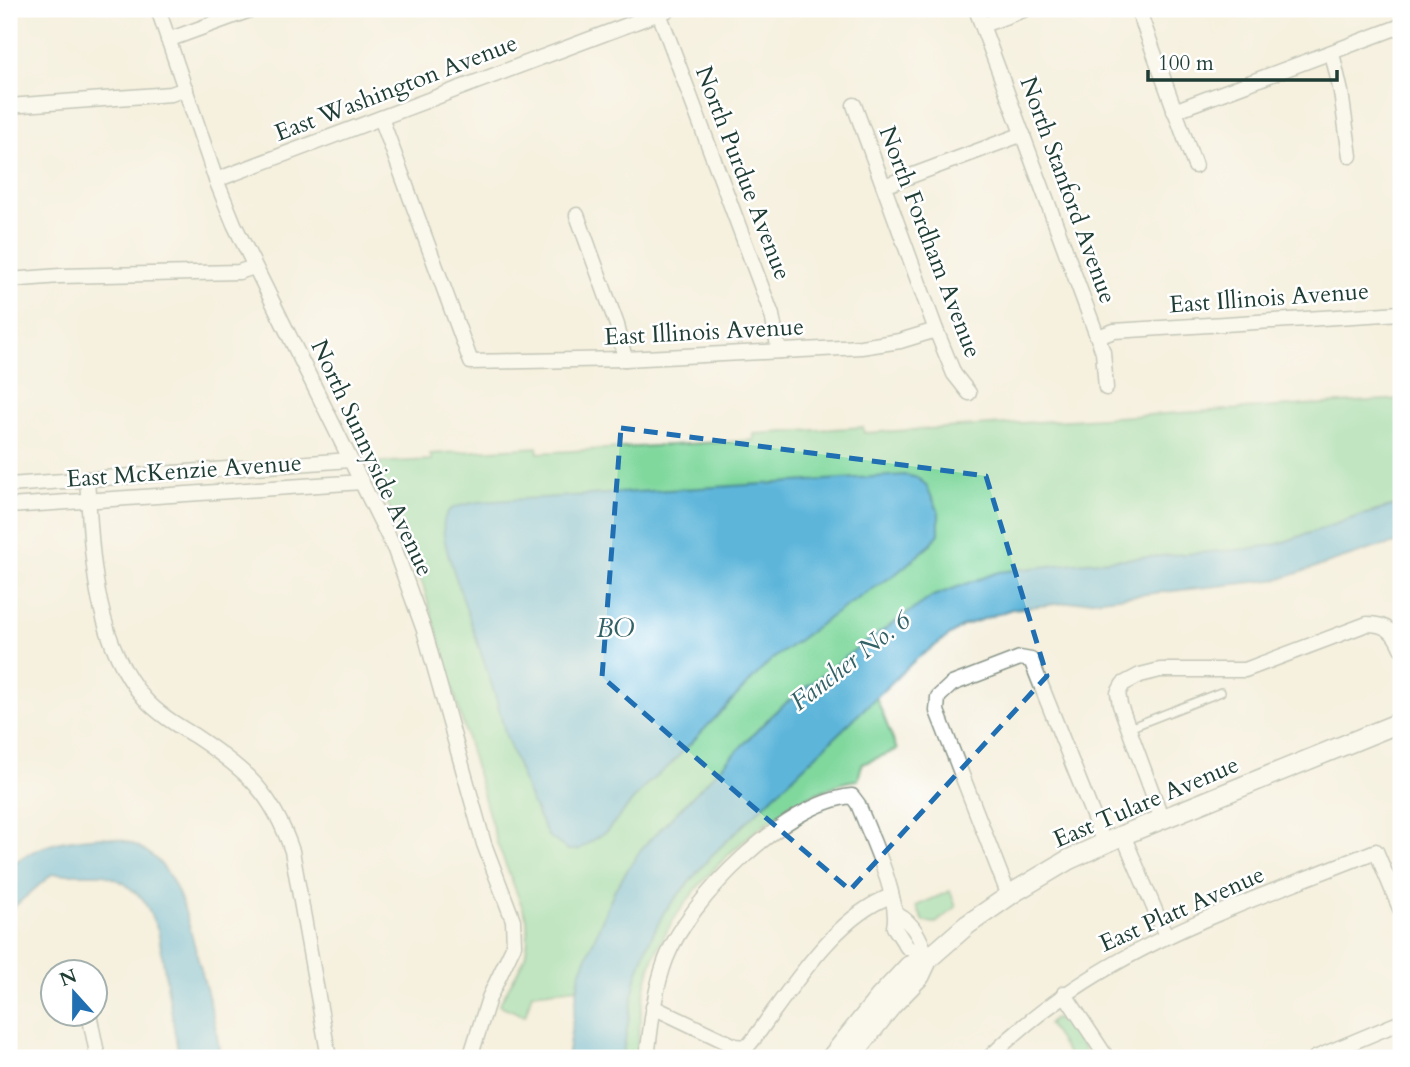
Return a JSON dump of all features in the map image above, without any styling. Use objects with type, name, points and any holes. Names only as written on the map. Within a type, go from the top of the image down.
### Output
[{"type":"street","name":"North Sunnyside Avenue","points":[[158,9],[216,180],[254,267],[395,550],[424,630],[484,844],[513,920],[515,937],[511,954],[489,998],[470,1058]]},
{"type":"street","points":[[168,40],[253,9]]},
{"type":"street","name":"North Stanford Avenue","points":[[976,9],[1098,337],[1107,370],[1106,388]]},
{"type":"street","points":[[983,26],[1026,9]]},
{"type":"street","points":[[1138,9],[1195,166]]},
{"type":"street","name":"East Washington Avenue","points":[[216,180],[664,11]]},
{"type":"street","name":"North Purdue Avenue","points":[[664,11],[772,315],[779,351]]},
{"type":"street","points":[[1174,111],[1401,26]]},
{"type":"street","points":[[1332,53],[1342,92],[1350,156]]},
{"type":"street","points":[[9,106],[171,94],[186,89]]},
{"type":"street","name":"North Fordham Avenue","points":[[853,105],[936,330],[954,374],[969,393]]},
{"type":"street","name":"East Illinois Avenue","points":[[381,118],[471,362],[625,359],[861,347],[900,341],[936,330]]},
{"type":"street","points":[[884,186],[1023,135]]},
{"type":"street","points":[[577,215],[617,325],[625,359]]},
{"type":"street","points":[[9,280],[60,276],[239,272],[254,267]]},
{"type":"street","name":"East Illinois Avenue","points":[[1098,337],[1114,331],[1401,313]]},
{"type":"street","name":"East McKenzie Avenue","points":[[9,485],[350,460]]},
{"type":"street","points":[[87,479],[96,586],[103,616],[127,672],[144,698],[164,716],[226,757],[251,779],[269,800],[283,825],[292,851],[329,1058]]},
{"type":"street","name":"East McKenzie Avenue","points":[[9,506],[362,482]]},
{"type":"street","points":[[1162,819],[1118,693],[1123,684],[1140,675],[1160,670],[1245,670],[1367,624],[1382,624],[1395,634],[1400,643]]},
{"type":"street","points":[[1009,896],[937,711],[938,697],[952,684],[1020,659],[1031,660],[1104,843]]},
{"type":"street","name":"East Tulare Avenue","points":[[831,1058],[880,997],[909,967],[928,959],[967,925],[1068,860],[1401,722]]},
{"type":"street","points":[[647,1058],[653,1007],[666,959],[689,915],[708,892],[748,854],[791,821],[829,800],[852,796],[858,804],[898,915],[894,927],[907,947],[928,959]]},
{"type":"street","points":[[1123,835],[1166,936]]},
{"type":"street","name":"East Platt Avenue","points":[[989,1058],[1010,1036],[1064,993],[1123,957],[1166,936],[1376,851],[1401,911]]},
{"type":"street","points":[[653,1007],[735,1046],[747,1047],[788,991],[837,934],[860,911],[891,896]]},
{"type":"street","name":"East Tulare Avenue","points":[[850,1058],[892,1005],[920,976],[928,959]]},
{"type":"street","points":[[1064,993],[1107,1058]]},
{"type":"street","points":[[1315,1058],[1401,1022]]},
{"type":"street","points":[[92,1028],[98,1058]]},
{"type":"lane","points":[[1129,728],[1221,692]]},
{"type":"highlighted area","points":[[621,428],[986,476],[1047,676],[850,890],[602,677]]},
{"type":"green space","points":[[1401,399],[1401,504],[1278,544],[1075,563],[777,710],[642,848],[581,973],[577,988],[532,993],[525,1016],[499,1005],[525,958],[527,919],[497,843],[423,585],[370,463],[432,460],[430,454],[537,447],[538,453],[754,440],[754,434],[863,427],[864,433]]},
{"type":"green space","points":[[876,697],[897,750],[862,764],[858,780],[827,789],[777,815],[729,854],[707,877],[671,924],[658,948],[645,988],[636,1058],[622,1058],[636,978],[647,946],[664,912],[710,857]]},
{"type":"green space","points":[[950,891],[956,907],[936,923],[924,922],[916,906]]},
{"type":"green space","points":[[1054,1019],[1065,1021],[1090,1058],[1071,1058],[1048,1024]]},
{"type":"water","name":"BO","points":[[905,475],[918,478],[926,485],[939,512],[939,534],[929,546],[897,573],[770,661],[669,766],[647,784],[607,831],[578,850],[568,850],[548,836],[531,801],[506,736],[448,554],[443,529],[450,510],[478,502]]},
{"type":"water","name":"Fancher No. 6","points":[[1401,504],[1401,542],[1280,579],[1012,609],[963,626],[915,660],[710,857],[664,912],[647,946],[636,978],[622,1058],[567,1058],[580,973],[615,889],[642,848],[777,710],[856,649],[933,596],[999,572],[1278,544]]},
{"type":"water","points":[[103,837],[127,842],[146,851],[161,864],[172,880],[188,920],[212,1010],[220,1058],[179,1058],[158,930],[143,899],[124,883],[103,874],[52,874],[9,911],[11,865],[54,843]]}]
